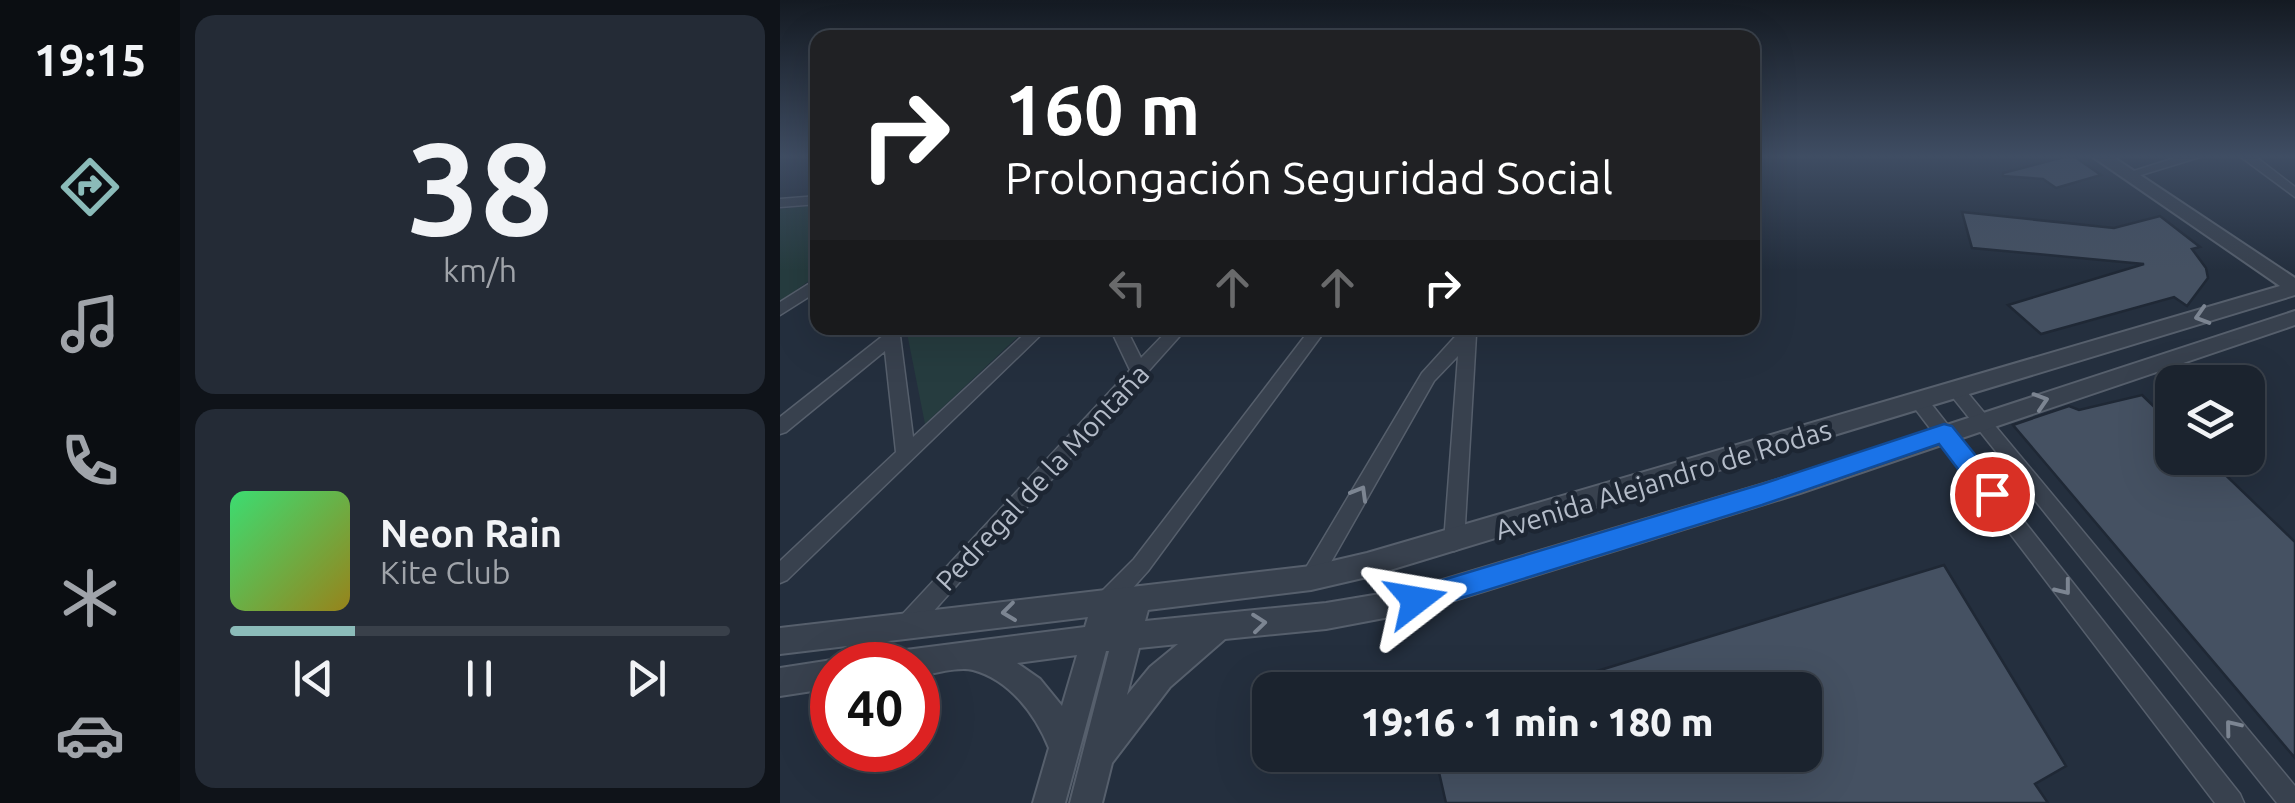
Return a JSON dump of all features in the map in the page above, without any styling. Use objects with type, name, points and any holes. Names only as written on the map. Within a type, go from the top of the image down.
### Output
[{"type":"street","points":[[2157,194],[2295,287]]},
{"type":"street","points":[[780,203],[810,201]]},
{"type":"street","name":"Avenida Alejandro de Rodas","points":[[780,641],[1311,578],[1454,542],[2295,287]]},
{"type":"street","points":[[780,310],[810,289]]},
{"type":"street","name":"Avenida Alejandro de Rodas","points":[[940,659],[1326,616],[1465,588],[1800,483],[2295,318]]},
{"type":"street","points":[[780,427],[888,335]]},
{"type":"street","points":[[892,335],[906,456]]},
{"type":"street","points":[[780,574],[1033,335]]},
{"type":"street","points":[[1121,335],[1139,372]]},
{"type":"street","name":"Pedregal de la Montaña","points":[[906,626],[1173,335]]},
{"type":"street","points":[[1048,803],[1106,602],[1141,565],[1314,335]]},
{"type":"street","points":[[1311,578],[1428,377],[1465,335]]},
{"type":"street","points":[[1454,542],[1468,335]]},
{"type":"street","points":[[1956,390],[2294,803]]},
{"type":"street","points":[[1919,400],[2231,803]]},
{"type":"street","points":[[1086,803],[1137,598],[1141,565]]},
{"type":"street","points":[[1095,762],[1160,678],[1218,628]]},
{"type":"street","points":[[972,654],[1015,677],[1043,700],[1064,748]]},
{"type":"street","points":[[780,682],[810,677]]},
{"type":"green space","points":[[810,206],[810,280],[780,302],[780,209]]},
{"type":"green space","points":[[907,335],[1020,335],[925,424]]},
{"type":"building","points":[[1962,212],[2114,228],[2160,216],[2200,247],[2192,249],[2206,268],[2208,278],[2187,306],[2174,297],[2041,334],[2008,305],[2144,264],[1972,248]]},
{"type":"building","points":[[2142,395],[2155,408],[2155,475],[2226,475],[2295,542],[2295,758],[2013,425],[2069,406],[2079,410]]},
{"type":"building","points":[[1944,565],[2066,766],[2035,784],[2048,803],[1446,803],[1439,772],[1822,772],[1822,672],[1594,672]]},
{"type":"route","points":[[1416,600],[1800,483],[1944,433],[1992,494]]}]
